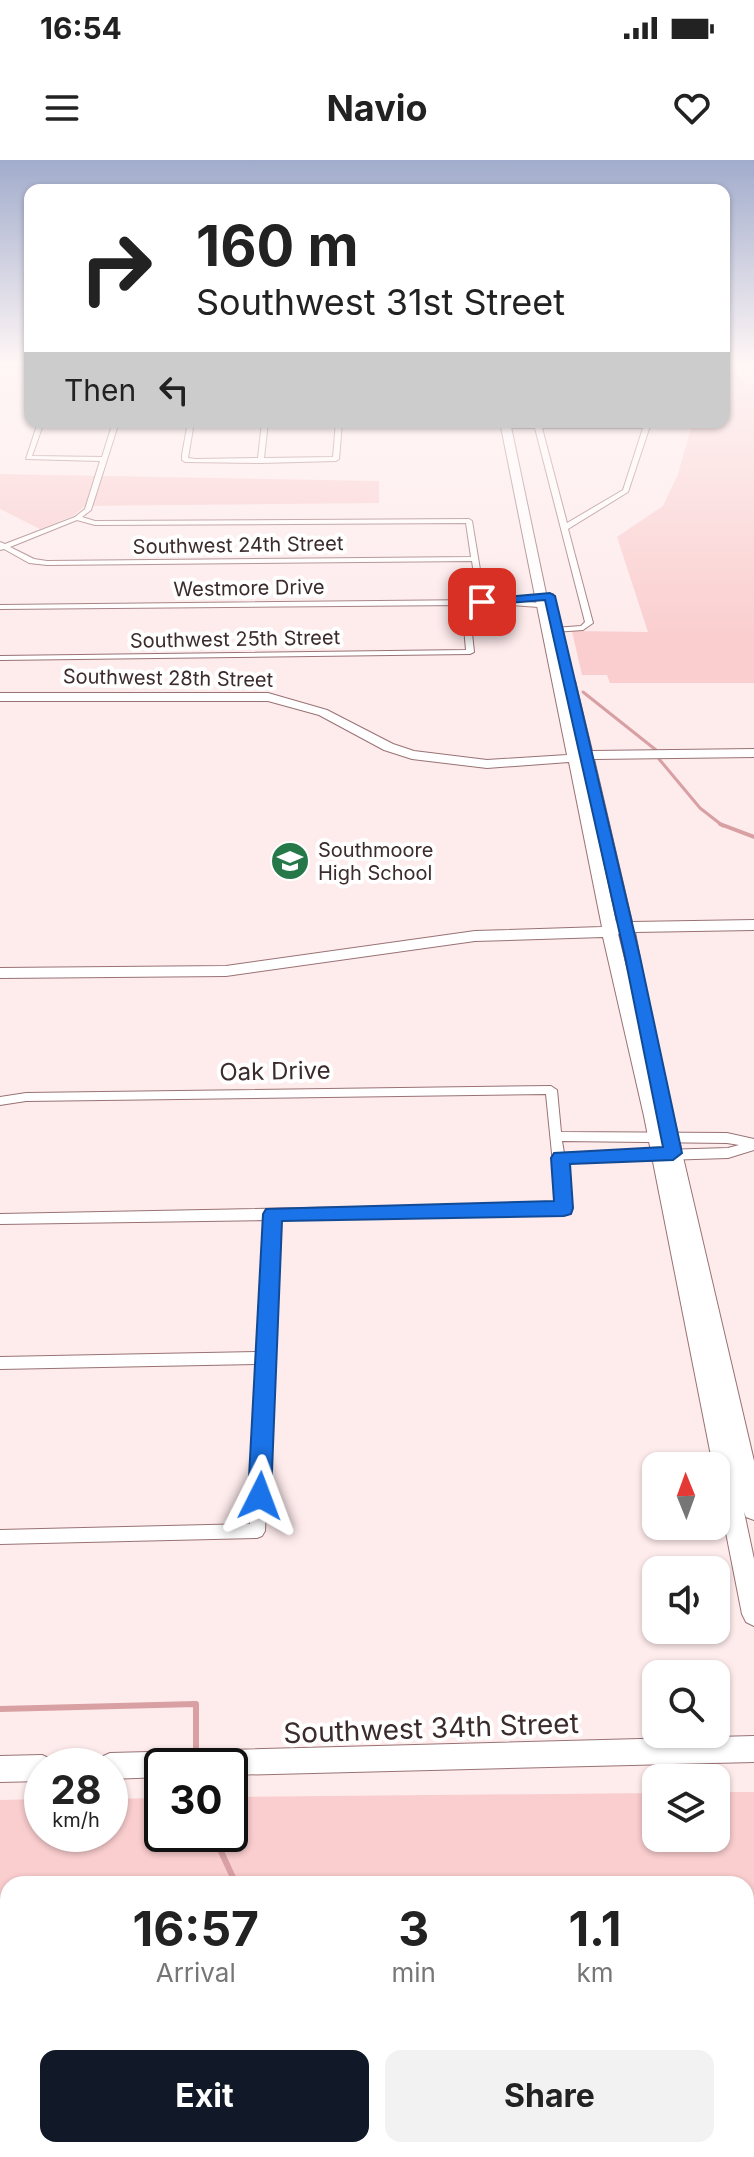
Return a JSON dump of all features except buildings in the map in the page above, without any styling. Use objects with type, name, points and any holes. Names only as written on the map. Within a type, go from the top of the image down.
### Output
[{"type":"main road","points":[[516,457],[615,928],[754,1509]]},
{"type":"main road","points":[[547,601],[557,630],[578,756]]},
{"type":"main road","name":"Southwest 28th Street","points":[[0,697],[268,697],[322,710],[388,747],[448,760],[530,761],[578,756],[754,753]]},
{"type":"main road","points":[[0,973],[226,971],[475,936],[593,934],[615,928],[754,925]]},
{"type":"main road","points":[[665,1145],[754,1614]]},
{"type":"main road","name":"Southwest 34th Street","points":[[248,1763],[754,1749]]},
{"type":"main road","points":[[0,1769],[24,1768]]},
{"type":"street","points":[[1,546],[77,518],[90,507],[105,459],[28,457]]},
{"type":"street","points":[[185,457],[185,460],[261,461],[336,457]]},
{"type":"street","points":[[546,457],[589,623],[583,628],[557,630]]},
{"type":"street","points":[[564,528],[626,491],[636,457]]},
{"type":"street","points":[[77,518],[95,523],[469,521],[482,602]]},
{"type":"street","name":"Southwest 24th Street","points":[[1,546],[32,561],[47,563],[476,559]]},
{"type":"street","name":"Westmore Drive","points":[[0,607],[547,601]]},
{"type":"street","name":"Southwest 25th Street","points":[[0,658],[470,652],[465,602]]},
{"type":"street","name":"Oak Drive","points":[[0,1101],[26,1097],[551,1090],[558,1136]]},
{"type":"street","points":[[0,1219],[564,1208],[558,1136],[728,1153],[754,1145]]},
{"type":"street","points":[[560,1158],[665,1145]]},
{"type":"street","points":[[0,1537],[257,1531],[273,1214]]},
{"type":"street","points":[[0,1363],[267,1358]]},
{"type":"shaded area","points":[[683,457],[754,457],[754,683],[610,683],[607,675],[582,675],[572,631],[648,632],[617,537],[663,506]]},
{"type":"shaded area","points":[[0,474],[379,481],[379,503],[85,506],[73,516],[40,529],[0,509]]},
{"type":"shaded area","points":[[730,1792],[754,1792],[754,1876],[0,1876],[0,1800],[24,1799],[24,1852],[128,1852],[128,1799],[144,1798],[144,1852],[248,1852],[248,1797],[642,1793],[642,1852],[730,1852]]},
{"type":"waterway","points":[[583,692],[656,750]]},
{"type":"waterway","points":[[659,759],[700,808],[721,824]]},
{"type":"waterway","points":[[721,824],[754,837]]},
{"type":"waterway","points":[[0,1709],[196,1704],[196,1748]]},
{"type":"waterway","points":[[221,1852],[232,1876]]},
{"type":"place","name":"Southmoore High School","points":[[290,861]]},
{"type":"route","points":[[260,1496],[273,1214],[564,1208],[560,1158],[673,1153],[633,957],[550,596],[482,602]]}]
